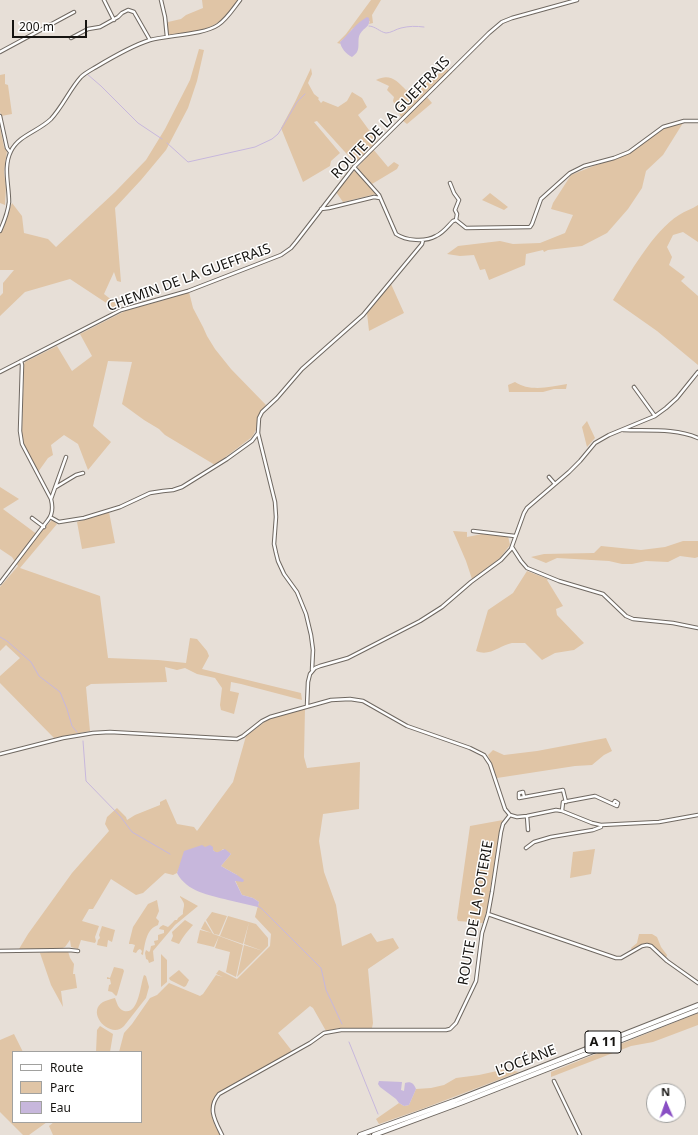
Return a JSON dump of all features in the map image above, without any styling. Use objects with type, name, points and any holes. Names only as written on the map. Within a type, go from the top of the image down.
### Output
[{"type":"highway","name":"L’OCÉANE","points":[[360,1135],[461,1098],[698,1005]]},
{"type":"highway","name":"L’OCÉANE","points":[[374,1135],[469,1100],[698,1010]]},
{"type":"street","points":[[104,0],[114,20]]},
{"type":"street","points":[[161,0],[166,17],[167,37]]},
{"type":"street","points":[[0,231],[9,203],[6,169],[10,152],[19,141],[45,124],[60,108],[81,78],[88,72],[150,40],[205,31],[214,28],[228,16],[240,0]]},
{"type":"street","name":"ROUTE DE LA GUEFFRAIS","points":[[296,242],[354,167],[489,33],[502,22],[512,18],[578,0]]},
{"type":"street","points":[[71,38],[88,29],[100,27],[114,20],[122,13],[131,10],[134,12],[150,40]]},
{"type":"street","points":[[0,52],[74,12]]},
{"type":"street","points":[[0,116],[7,148],[10,152]]},
{"type":"street","points":[[456,220],[466,228],[530,227],[541,198],[570,173],[584,166],[614,158],[629,152],[663,127],[684,121],[698,121]]},
{"type":"street","points":[[354,167],[381,198],[396,234],[401,238],[423,240],[435,237],[456,220],[457,214],[455,210],[459,200],[450,183]]},
{"type":"street","points":[[321,209],[374,197],[381,198]]},
{"type":"street","points":[[307,706],[308,682],[312,670],[313,650],[306,614],[299,596],[284,574],[276,553],[274,544],[276,518],[275,502],[258,433],[258,422],[262,412],[302,369],[363,315],[422,244],[423,240]]},
{"type":"street","name":"CHEMIN DE LA GUEFFRAIS","points":[[0,372],[121,310],[188,291],[272,260],[285,253],[296,242]]},
{"type":"street","points":[[0,583],[44,527],[50,517],[52,506],[51,499],[22,444],[20,431],[21,361]]},
{"type":"street","points":[[312,670],[320,666],[348,658],[420,621],[442,607],[471,582],[501,560],[512,547],[527,508],[580,461],[595,443],[600,439],[655,416],[672,404],[698,372]]},
{"type":"street","points":[[634,387],[655,416]]},
{"type":"street","points":[[621,430],[682,432],[698,438]]},
{"type":"street","points":[[50,517],[59,522],[84,518],[120,507],[150,494],[176,490],[227,459],[252,441],[258,433]]},
{"type":"street","points":[[51,499],[66,457]]},
{"type":"street","points":[[56,488],[76,475],[83,473]]},
{"type":"street","points":[[549,477],[555,484]]},
{"type":"street","points":[[47,491],[53,492]]},
{"type":"street","points":[[32,518],[44,527]]},
{"type":"street","points":[[473,531],[515,536]]},
{"type":"street","points":[[512,547],[520,561],[527,568],[559,581],[603,594],[626,616],[632,619],[673,623],[698,628]]},
{"type":"street","points":[[0,754],[63,738],[93,733],[110,732],[237,739],[270,717],[307,706],[340,699],[357,700],[363,701],[407,726],[479,752],[487,758],[505,809],[510,815],[517,817],[562,810],[600,825],[659,822],[698,814]]},
{"type":"street","points":[[524,797],[563,790],[566,802]]},
{"type":"street","points":[[562,810],[563,802],[595,796],[613,804]]},
{"type":"street","name":"ROUTE DE LA POTERIE","points":[[222,1135],[212,1112],[214,1101],[219,1094],[324,1033],[340,1030],[446,1030],[453,1027],[475,985],[479,966],[482,933],[488,914],[501,832],[503,824],[510,815]]},
{"type":"street","points":[[527,816],[528,830]]},
{"type":"street","points":[[526,848],[534,842],[551,837],[593,830],[601,827],[600,825]]},
{"type":"street","points":[[488,914],[616,958],[621,958],[642,946],[651,946],[667,961],[698,983]]},
{"type":"street","points":[[0,951],[78,950]]},
{"type":"street","points":[[554,1081],[580,1135]]},
{"type":"green space","points":[[202,0],[238,0],[224,18],[210,27],[172,35],[168,34],[168,22],[181,19],[186,15],[203,8]]},
{"type":"green space","points":[[371,0],[381,0],[372,15],[373,23],[369,24],[370,21],[352,29],[340,42],[341,44],[337,43],[346,34]]},
{"type":"green space","points":[[199,49],[204,50],[197,81],[188,108],[166,150],[115,208],[121,282],[117,281],[114,272],[104,294],[122,308],[117,310],[70,279],[25,292],[0,316],[0,296],[3,293],[3,283],[14,270],[0,270],[0,233],[12,203],[22,216],[24,233],[48,239],[56,247],[115,192],[146,160],[165,129],[190,80]]},
{"type":"green space","points":[[311,68],[312,74],[308,83],[321,103],[323,101],[338,107],[347,101],[352,92],[362,98],[367,107],[358,115],[377,141],[356,163],[317,121],[314,122],[340,153],[331,161],[330,166],[303,182],[281,128]]},
{"type":"green space","points":[[447,69],[452,73],[427,97],[432,103],[407,124],[403,121],[393,101],[394,97],[387,90],[389,86],[376,80],[385,77],[393,79],[406,90],[417,87]]},
{"type":"green space","points":[[5,74],[5,84],[8,85],[12,114],[1,116],[0,75]]},
{"type":"green space","points":[[683,123],[663,155],[646,171],[642,188],[628,209],[607,233],[582,246],[548,250],[544,252],[543,250],[526,254],[525,265],[489,280],[485,269],[480,270],[474,255],[460,256],[447,254],[458,246],[500,241],[513,244],[540,243],[565,233],[573,215],[551,209],[553,203],[571,175],[630,153],[661,130]]},
{"type":"green space","points":[[0,127],[4,147],[7,151],[4,172],[6,187],[5,205],[0,203]]},
{"type":"green space","points":[[373,149],[388,167],[394,162],[399,165],[397,169],[372,184],[357,168]]},
{"type":"green space","points":[[355,170],[376,194],[343,202],[336,192]]},
{"type":"green space","points":[[490,193],[508,207],[504,210],[482,200]]},
{"type":"green space","points":[[698,205],[698,242],[683,232],[673,235],[667,247],[672,257],[669,265],[685,277],[681,281],[698,296],[698,365],[657,331],[613,300],[651,242],[669,222]]},
{"type":"green space","points":[[391,284],[404,313],[369,331],[367,313]]},
{"type":"green space","points":[[189,292],[193,308],[215,349],[231,369],[266,405],[258,417],[256,430],[252,437],[215,465],[165,435],[159,429],[122,404],[132,362],[108,361],[93,426],[111,442],[88,470],[78,444],[64,435],[51,445],[53,455],[48,458],[38,472],[24,444],[22,435],[25,362],[57,346],[72,371],[92,356],[80,334],[127,310]]},
{"type":"green space","points":[[515,382],[534,388],[567,384],[566,389],[554,389],[543,392],[509,392],[508,385]]},
{"type":"green space","points":[[587,421],[595,438],[587,447],[582,427]]},
{"type":"green space","points":[[0,487],[19,499],[3,509],[38,535],[52,520],[57,524],[20,568],[100,596],[108,658],[158,660],[186,663],[190,638],[197,639],[207,651],[209,656],[202,669],[301,693],[302,700],[231,682],[230,691],[239,693],[234,714],[221,710],[220,705],[222,688],[215,678],[197,674],[185,668],[177,670],[165,667],[167,682],[91,684],[86,687],[90,731],[54,738],[0,683],[0,676],[20,658],[6,645],[0,651],[0,587],[18,566],[12,557],[0,549]]},
{"type":"green space","points":[[109,512],[115,543],[82,549],[77,522]]},
{"type":"green space","points":[[453,531],[467,532],[467,537],[482,534],[508,536],[510,545],[500,558],[472,579]]},
{"type":"green space","points":[[683,541],[698,541],[698,557],[680,556],[668,562],[646,561],[632,564],[622,564],[609,561],[557,558],[546,563],[531,557],[544,554],[594,553],[601,546],[641,550],[665,547]]},
{"type":"green space","points":[[527,571],[548,579],[547,580],[563,606],[556,609],[557,615],[584,643],[574,650],[555,653],[542,660],[525,643],[508,644],[486,653],[476,651],[488,610],[513,593]]},
{"type":"green space","points":[[305,708],[304,757],[307,768],[360,762],[359,809],[323,814],[319,841],[324,872],[336,905],[342,946],[371,933],[377,942],[393,938],[399,948],[368,969],[373,1023],[372,1028],[340,1028],[326,1031],[313,1008],[310,1006],[278,1033],[292,1051],[216,1095],[211,1111],[213,1120],[220,1135],[53,1135],[49,1126],[53,1123],[142,1123],[142,1051],[119,1051],[124,1033],[150,998],[157,995],[169,983],[200,996],[216,975],[223,977],[216,974],[219,970],[237,979],[270,946],[271,934],[255,917],[259,902],[253,898],[242,895],[235,880],[237,875],[221,866],[231,854],[223,849],[219,853],[213,850],[180,866],[177,873],[173,875],[165,873],[143,893],[136,895],[111,879],[93,909],[89,909],[82,921],[99,926],[95,937],[95,943],[81,940],[78,949],[71,947],[70,940],[65,947],[60,949],[19,949],[72,873],[109,831],[105,824],[107,817],[117,808],[127,820],[135,815],[160,805],[160,802],[166,799],[177,824],[194,827],[197,831],[233,782],[246,736],[270,718]]},
{"type":"green space","points":[[606,738],[612,751],[604,755],[592,765],[575,766],[497,778],[488,755],[493,750],[504,755],[537,751]]},
{"type":"green space","points":[[503,820],[501,823],[487,910],[483,923],[458,921],[457,918],[470,826]]},
{"type":"green space","points":[[595,849],[591,874],[570,878],[573,852]]},
{"type":"green space","points":[[180,896],[198,906],[175,925],[153,951],[154,961],[149,963],[146,959],[145,953],[146,950],[149,952],[150,951],[151,946],[155,945],[154,941],[158,940],[158,935],[164,933],[164,930],[159,929],[160,927],[163,925],[168,927],[183,914],[184,904]]},
{"type":"green space","points":[[157,900],[159,911],[156,918],[159,921],[158,925],[149,933],[145,942],[143,955],[141,954],[142,951],[140,949],[136,953],[133,952],[135,945],[129,943],[133,927],[148,904]]},
{"type":"green space","points":[[212,912],[227,916],[219,935],[214,934],[206,920]]},
{"type":"green space","points":[[228,916],[249,922],[243,944],[220,936]]},
{"type":"green space","points":[[185,920],[193,925],[179,944],[171,941],[173,936],[172,932]]},
{"type":"green space","points":[[205,921],[213,934],[219,936],[214,947],[197,943],[200,930],[212,933],[201,929]]},
{"type":"green space","points":[[249,922],[256,924],[268,938],[268,946],[263,951],[244,944]]},
{"type":"green space","points":[[102,926],[115,930],[112,942],[108,940],[107,947],[97,945]]},
{"type":"green space","points":[[639,934],[652,934],[657,937],[661,947],[667,955],[666,958],[654,947],[647,944],[638,946],[632,950],[631,948],[637,943]]},
{"type":"green space","points":[[219,936],[243,945],[236,977],[226,972],[230,952],[215,948]]},
{"type":"green space","points":[[244,945],[263,951],[237,977]]},
{"type":"green space","points":[[68,951],[74,964],[73,974],[75,974],[77,988],[61,991],[63,1007],[51,985],[40,953]]},
{"type":"green space","points":[[161,954],[167,960],[167,982],[161,987]]},
{"type":"green space","points":[[114,967],[123,969],[124,971],[116,996],[112,992],[108,991],[109,985],[111,984],[110,979],[107,979],[107,977],[110,978]]},
{"type":"green space","points":[[179,970],[189,980],[184,987],[170,980],[169,978]]},
{"type":"green space","points":[[144,975],[146,976],[149,987],[146,998],[124,1026],[113,1030],[107,1027],[98,1018],[98,1007],[103,1002],[115,998],[120,1009],[129,1011],[136,1004]]},
{"type":"green space","points":[[698,1013],[698,1025],[653,1042],[631,1046],[551,1077],[551,1072]]},
{"type":"green space","points":[[100,1026],[113,1034],[110,1051],[96,1051],[97,1030]]},
{"type":"green space","points":[[14,1034],[22,1051],[12,1051],[12,1123],[46,1123],[29,1135],[23,1135],[0,1112],[0,1040]]},
{"type":"green space","points":[[506,1069],[519,1072],[379,1124],[376,1119],[399,1103],[404,1106],[409,1105],[416,1089],[431,1088],[444,1085],[456,1078]]},
{"type":"water","points":[[367,17],[369,18],[369,23],[360,34],[358,50],[352,57],[344,51],[340,42]]},
{"type":"water","points":[[202,845],[205,847],[210,845],[216,852],[225,849],[231,854],[221,866],[244,880],[243,882],[235,881],[242,895],[253,898],[259,902],[258,907],[199,892],[187,885],[181,879],[177,873],[184,851]]},
{"type":"water","points":[[379,1081],[402,1082],[401,1090],[404,1091],[405,1083],[412,1083],[416,1089],[409,1105],[404,1106],[399,1103],[380,1087],[378,1084]]},
{"type":"waterway","points":[[369,26],[386,33],[407,27],[424,27]]},
{"type":"waterway","points":[[87,74],[138,123],[162,139]]},
{"type":"waterway","points":[[167,143],[188,162],[255,147],[272,139],[278,134],[297,102],[305,94]]},
{"type":"waterway","points":[[0,637],[7,641],[31,662],[39,676],[60,692],[72,726],[77,732]]},
{"type":"waterway","points":[[83,741],[86,781],[120,816],[132,832],[170,854]]},
{"type":"waterway","points":[[257,906],[261,908],[321,968],[326,990],[342,1024]]},
{"type":"waterway","points":[[349,1042],[378,1114]]}]
